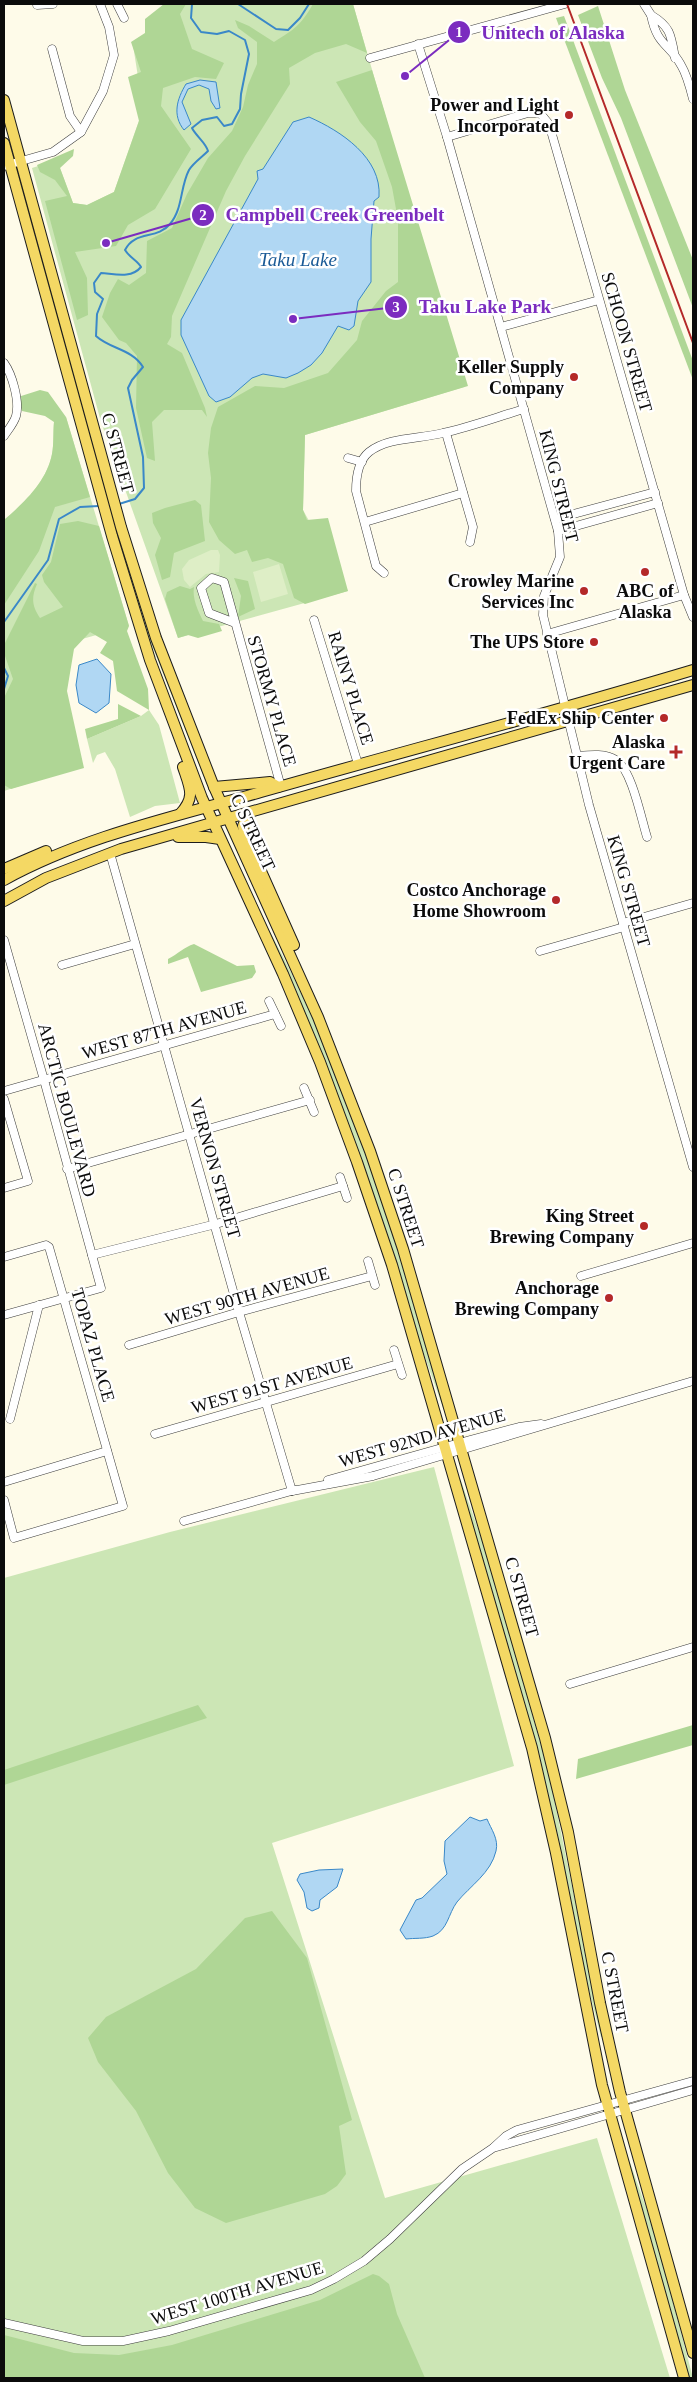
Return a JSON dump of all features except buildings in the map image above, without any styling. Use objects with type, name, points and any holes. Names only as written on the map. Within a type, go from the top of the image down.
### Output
[{"type":"main road","name":"C STREET","points":[[4,100],[121,527],[156,638],[214,787],[307,992],[348,1093],[384,1193],[461,1447],[553,1770],[624,2105],[693,2353]]},
{"type":"main road","name":"C STREET","points":[[4,143],[7,165],[112,536],[157,682],[206,808],[283,974],[344,1126],[392,1265],[534,1758],[556,1853],[583,1995],[608,2109],[684,2378]]},
{"type":"main road","points":[[4,880],[45,859],[95,840],[358,764],[566,708],[693,670]]},
{"type":"main road","points":[[157,682],[160,706],[191,795],[189,804],[179,815]]},
{"type":"main road","points":[[4,901],[46,878],[110,853],[693,684]]},
{"type":"main road","points":[[214,787],[270,782],[280,787]]},
{"type":"main road","points":[[248,814],[243,826],[244,833],[295,948],[307,992]]},
{"type":"main road","points":[[170,835],[206,836],[220,840]]},
{"type":"main road","points":[[4,869],[49,850],[95,840]]},
{"type":"street","points":[[37,5],[53,4]]},
{"type":"street","points":[[7,165],[53,152],[81,132],[103,91],[114,55],[109,27],[102,4]]},
{"type":"street","points":[[117,4],[124,18]]},
{"type":"street","points":[[370,58],[536,8],[565,4]]},
{"type":"street","points":[[644,4],[651,15],[657,36],[680,63],[689,82],[693,99]]},
{"type":"street","points":[[651,15],[663,22],[669,30],[675,58]]},
{"type":"street","name":"KING STREET","points":[[418,44],[447,137],[558,531],[560,557],[546,590],[543,609],[548,634],[577,756],[623,925],[693,1167]]},
{"type":"street","points":[[52,49],[70,116],[81,132]]},
{"type":"street","name":"SCHOON STREET","points":[[447,137],[528,112],[540,113],[550,124],[684,595],[693,617]]},
{"type":"street","points":[[501,326],[599,300]]},
{"type":"street","points":[[4,363],[17,406],[12,424],[4,436]]},
{"type":"street","points":[[384,573],[376,566],[356,491],[356,478],[367,453],[386,442],[418,439],[446,433],[524,409]]},
{"type":"street","points":[[446,433],[473,528],[470,542]]},
{"type":"street","points":[[348,458],[362,462]]},
{"type":"street","points":[[555,519],[655,492]]},
{"type":"street","points":[[365,522],[463,493]]},
{"type":"street","points":[[558,531],[658,503]]},
{"type":"street","name":"STORMY PLACE","points":[[235,623],[209,614],[201,588],[212,578],[224,582],[280,787]]},
{"type":"street","points":[[548,634],[684,595]]},
{"type":"street","name":"RAINY PLACE","points":[[314,620],[358,764]]},
{"type":"street","points":[[577,756],[603,756],[612,758],[622,765],[628,777],[647,837]]},
{"type":"street","name":"VERNON STREET","points":[[110,853],[216,1224],[239,1312],[292,1491]]},
{"type":"street","points":[[540,951],[693,903]]},
{"type":"street","name":"ARCTIC BOULEVARD","points":[[4,940],[101,1288],[64,1299]]},
{"type":"street","points":[[62,965],[135,944]]},
{"type":"street","points":[[269,1001],[281,1026]]},
{"type":"street","name":"WEST 87TH AVENUE","points":[[4,1091],[275,1014]]},
{"type":"street","points":[[304,1088],[314,1112]]},
{"type":"street","points":[[4,1098],[28,1181],[4,1188]]},
{"type":"street","points":[[67,1168],[310,1100]]},
{"type":"street","points":[[340,1176],[348,1198]]},
{"type":"street","points":[[92,1255],[216,1224],[344,1186]]},
{"type":"street","points":[[581,1276],[693,1243]]},
{"type":"street","name":"TOPAZ PLACE","points":[[4,1257],[46,1245],[50,1247],[123,1506],[14,1538],[4,1500]]},
{"type":"street","points":[[368,1261],[375,1285]]},
{"type":"street","name":"WEST 90TH AVENUE","points":[[129,1345],[239,1312],[372,1276]]},
{"type":"street","points":[[4,1315],[64,1299]]},
{"type":"street","points":[[10,1419],[39,1305]]},
{"type":"street","points":[[394,1350],[402,1376]]},
{"type":"street","name":"WEST 91ST AVENUE","points":[[155,1434],[398,1364]]},
{"type":"street","name":"WEST 92ND AVENUE","points":[[184,1521],[461,1447],[519,1427],[561,1421],[693,1381]]},
{"type":"street","points":[[4,1482],[107,1451]]},
{"type":"street","points":[[570,1684],[693,1647]]},
{"type":"street","name":"WEST 100TH AVENUE","points":[[624,2105],[693,2081]]},
{"type":"street","name":"WEST 100TH AVENUE","points":[[4,2323],[82,2341],[123,2341],[169,2331],[310,2290],[334,2279],[364,2261],[390,2239],[462,2169],[517,2130],[693,2090]]},
{"type":"green space","points":[[164,4],[186,4],[180,14],[192,49],[224,63],[216,79],[195,77],[163,88],[161,106],[191,149],[155,209],[128,225],[116,246],[75,252],[87,278],[88,315],[77,320],[45,201],[67,196],[55,180],[40,172],[37,165],[74,149],[73,156],[60,168],[73,203],[87,205],[114,192],[139,121],[128,77],[141,72],[131,42],[145,33],[145,19]]},
{"type":"green space","points":[[177,4],[353,4],[464,387],[305,435],[303,510],[348,591],[178,638],[101,422],[32,168],[57,160],[73,203],[87,205],[114,192],[143,109],[133,45]]},
{"type":"green space","points":[[313,4],[353,4],[367,53],[346,44],[315,53],[289,68],[290,84],[245,156],[226,191],[172,316],[171,337],[167,344],[182,353],[207,417],[202,410],[164,410],[152,422],[155,461],[147,458],[136,408],[137,356],[126,343],[119,340],[102,317],[110,293],[118,279],[129,285],[146,273],[147,241],[172,228],[187,194],[208,158],[232,131],[243,107],[248,85],[257,64],[257,42],[238,28],[235,20],[249,26],[274,42],[297,26]]},
{"type":"green space","points":[[598,6],[625,90],[693,260],[693,308],[621,118],[602,78],[578,15]]},
{"type":"green space","points":[[564,16],[693,361],[693,380],[556,18]]},
{"type":"green space","points":[[372,70],[468,386],[305,435],[303,510],[307,520],[328,518],[348,591],[305,604],[294,598],[283,564],[268,558],[252,562],[247,550],[235,554],[219,540],[209,522],[211,478],[208,453],[211,428],[218,407],[255,386],[284,388],[328,373],[357,340],[362,321],[386,291],[398,282],[398,220],[392,187],[376,141],[360,122],[336,82]]},
{"type":"green space","points":[[32,229],[42,258],[83,408],[81,408]]},
{"type":"green space","points":[[40,390],[48,392],[66,417],[90,497],[55,507],[39,551],[4,605],[4,520],[34,491],[45,473],[52,454],[54,422],[45,416],[22,411],[18,397]]},
{"type":"green space","points":[[66,417],[129,626],[64,644],[29,783],[4,791],[4,520],[27,499],[40,482],[52,454],[54,422]]},
{"type":"green space","points":[[195,500],[201,505],[205,541],[174,553],[170,577],[162,580],[155,555],[161,538],[153,523],[152,513]]},
{"type":"green space","points":[[113,520],[115,521],[135,589],[158,654],[207,785],[142,620]]},
{"type":"green space","points":[[78,521],[99,526],[129,626],[127,631],[148,689],[149,710],[117,691],[113,661],[100,653],[107,642],[90,632],[74,649],[67,691],[84,768],[11,789],[4,785],[4,698],[13,679],[4,653],[4,645],[35,583],[37,584],[33,602],[40,618],[63,607],[44,582],[42,575],[51,562],[60,524]]},
{"type":"green space","points":[[211,550],[218,550],[220,555],[219,572],[206,574],[190,587],[184,580],[182,569],[189,560]]},
{"type":"green space","points":[[279,564],[288,594],[261,602],[253,572]]},
{"type":"green space","points":[[234,578],[248,581],[255,609],[238,617],[241,596]]},
{"type":"green space","points":[[180,586],[190,589],[194,587],[197,609],[203,621],[219,624],[222,631],[198,638],[188,635],[178,638],[165,599],[167,592]]},
{"type":"green space","points":[[118,704],[141,716],[87,739],[85,729],[118,719]]},
{"type":"green space","points":[[149,710],[159,725],[180,803],[155,806],[130,817],[115,769],[105,752],[97,755],[93,763],[87,739],[141,716]]},
{"type":"green space","points":[[268,928],[294,978],[317,1029],[359,1134],[395,1241],[442,1395],[446,1416],[421,1346],[364,1166],[331,1077]]},
{"type":"green space","points":[[194,944],[237,966],[254,965],[256,972],[252,978],[201,992],[188,957],[168,964],[168,959]]},
{"type":"green space","points":[[434,1467],[514,1766],[272,1843],[385,2198],[597,2138],[670,2378],[4,2378],[4,1578],[170,1532]]},
{"type":"green space","points":[[460,1478],[488,1557],[549,1774],[603,2037],[601,2037],[584,1971],[529,1720],[458,1479]]},
{"type":"green space","points":[[198,1705],[207,1718],[4,1785],[4,1770]]},
{"type":"green space","points":[[693,1725],[693,1745],[576,1779],[578,1759]]},
{"type":"green space","points":[[272,1911],[307,1958],[352,2120],[339,2126],[346,2174],[337,2186],[325,2194],[226,2223],[195,2208],[168,2173],[136,2111],[98,2062],[88,2038],[106,2017],[196,1969],[245,1918]]},
{"type":"green space","points":[[623,2143],[653,2227],[693,2378],[689,2378]]},
{"type":"green space","points":[[373,2274],[389,2284],[397,2314],[425,2378],[4,2378],[4,2335],[74,2353],[119,2355],[172,2345],[320,2300]]},
{"type":"water","points":[[200,80],[216,82],[220,108],[216,109],[211,101],[209,89],[199,85],[188,89],[182,102],[191,124],[184,130],[178,119],[178,101],[186,84]]},
{"type":"water","name":"Taku Lake","points":[[309,117],[346,138],[367,158],[374,170],[378,183],[379,197],[374,201],[371,239],[371,282],[358,301],[354,326],[349,330],[338,326],[322,353],[311,365],[286,378],[263,374],[252,378],[230,397],[216,402],[209,396],[181,335],[181,320],[258,179],[257,171],[263,169],[293,122]]},
{"type":"water","points":[[97,659],[111,674],[109,703],[96,713],[79,703],[76,685],[79,665]]},
{"type":"water","points":[[470,1817],[480,1821],[487,1819],[494,1834],[497,1847],[490,1866],[457,1902],[442,1930],[430,1937],[406,1939],[400,1930],[416,1900],[422,1898],[447,1874],[444,1861],[445,1841]]},
{"type":"water","points":[[343,1869],[337,1887],[320,1900],[319,1908],[312,1911],[307,1908],[304,1892],[297,1880],[300,1874],[319,1870]]},
{"type":"waterway","points":[[119,504],[135,499],[144,488],[143,457],[128,388],[143,367],[133,356],[96,336],[97,314],[103,299],[95,292],[94,283],[101,273],[122,275],[137,271],[141,267],[125,250],[134,240],[165,229],[174,218],[189,170],[208,151],[192,128],[202,120],[217,117],[224,126],[232,124],[240,109],[249,54],[245,40],[229,31],[217,34],[201,32],[191,18],[192,4]]},
{"type":"waterway","points":[[238,4],[276,29],[288,30],[300,18],[309,4]]},
{"type":"waterway","points":[[4,622],[48,560],[59,519],[80,507],[99,506]]},
{"type":"waterway","points":[[4,668],[8,676],[4,689]]},
{"type":"railway","points":[[567,4],[693,343]]},
{"type":"place","name":"Unitech of Alaska","points":[[405,76]]},
{"type":"place","name":"Power and Light Incorporated","points":[[569,115]]},
{"type":"place","name":"Campbell Creek Greenbelt","points":[[106,243]]},
{"type":"place","name":"Taku Lake Park","points":[[293,319]]},
{"type":"place","name":"Keller Supply Company","points":[[574,377]]},
{"type":"place","name":"ABC of Alaska","points":[[645,572]]},
{"type":"place","name":"Crowley Marine Services Inc","points":[[584,591]]},
{"type":"place","name":"The UPS Store","points":[[594,642]]},
{"type":"place","name":"FedEx Ship Center","points":[[664,718]]},
{"type":"place","name":"Alaska Urgent Care","points":[[676,752]]},
{"type":"place","name":"Costco Anchorage Home Showroom","points":[[556,900]]},
{"type":"place","name":"King Street Brewing Company","points":[[644,1226]]},
{"type":"place","name":"Anchorage Brewing Company","points":[[609,1298]]}]
